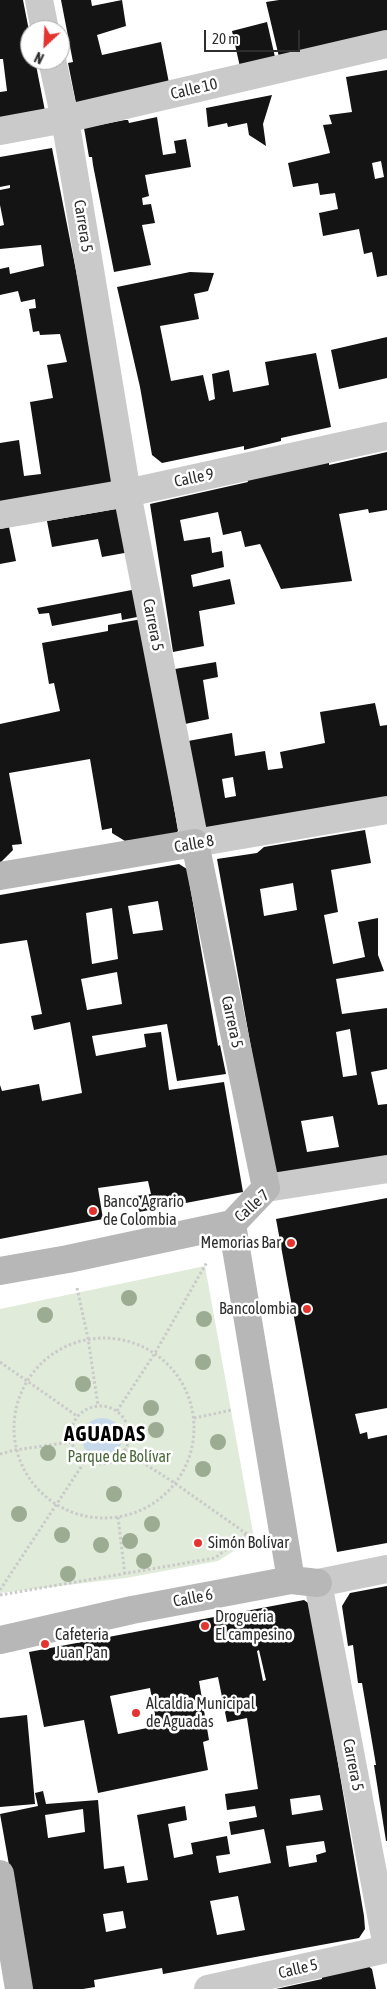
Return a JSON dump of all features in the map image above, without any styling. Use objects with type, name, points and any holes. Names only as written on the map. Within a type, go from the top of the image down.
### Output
[{"type":"main road","name":"Calle 8","points":[[0,876],[195,843]]},
{"type":"main road","name":"Carrera 5","points":[[195,843],[266,1188]]},
{"type":"main road","name":"Calle 7","points":[[0,1271],[68,1259],[232,1224],[266,1188]]},
{"type":"main road","points":[[232,1224],[291,1580]]},
{"type":"main road","name":"Calle 6","points":[[0,1640],[132,1610],[291,1580],[318,1583]]},
{"type":"main road","points":[[0,1874],[19,1989]]},
{"type":"street","points":[[38,0],[43,20]]},
{"type":"street","name":"Calle 10","points":[[0,131],[66,119],[387,44]]},
{"type":"street","name":"Carrera 5","points":[[54,70],[66,119],[127,493],[195,843]]},
{"type":"street","name":"Calle 9","points":[[0,515],[127,493],[387,436]]},
{"type":"street","name":"Calle 8","points":[[195,843],[387,810]]},
{"type":"street","name":"Calle 7","points":[[266,1188],[387,1170]]},
{"type":"street","name":"Calle 6","points":[[318,1583],[387,1569]]},
{"type":"street","name":"Carrera 5","points":[[318,1583],[387,1948]]},
{"type":"street","name":"Calle 5","points":[[208,1989],[387,1948]]},
{"type":"path","points":[[117,1411],[155,1353],[205,1266],[232,1224]]},
{"type":"path","points":[[68,1259],[79,1292],[98,1406]]},
{"type":"path","points":[[88,1338],[119,1339],[134,1343],[155,1353],[174,1371],[183,1385],[194,1418],[194,1441],[187,1464],[176,1484],[150,1506],[135,1513],[118,1517],[86,1516],[56,1505],[30,1481],[16,1450],[14,1413],[26,1380],[42,1360],[64,1346],[88,1338]]},
{"type":"path","points":[[0,1362],[77,1416]]},
{"type":"path","points":[[194,1418],[262,1405]]},
{"type":"path","points":[[98,1406],[108,1407],[117,1411],[128,1425],[129,1443],[125,1451],[120,1457],[108,1464],[100,1465],[85,1461],[74,1449],[71,1442],[70,1433],[77,1416],[90,1407],[98,1406]]},
{"type":"path","points":[[0,1454],[71,1442]]},
{"type":"path","points":[[125,1451],[176,1484],[260,1545]]},
{"type":"path","points":[[0,1590],[85,1461]]},
{"type":"path","points":[[118,1517],[125,1575],[132,1610]]},
{"type":"path","points":[[0,1595],[215,1558],[246,1534]]},
{"type":"green space","name":"Parque de Bolívar","points":[[205,1266],[254,1538],[218,1561],[126,1578],[0,1593],[0,1309]]},
{"type":"water","points":[[102,1418],[116,1424],[122,1438],[116,1452],[102,1458],[88,1452],[82,1438],[88,1424]]},
{"type":"building","points":[[0,0],[23,0],[27,20],[20,20],[20,70],[37,70],[46,116],[0,124],[0,92],[7,91],[3,59],[0,59]]},
{"type":"building","points":[[61,0],[91,0],[92,6],[122,0],[126,26],[97,35],[102,55],[161,42],[169,83],[76,103],[69,70],[70,63],[73,62],[70,46],[70,20],[65,20]]},
{"type":"building","points":[[279,0],[387,0],[387,41],[279,57],[266,2]]},
{"type":"building","points":[[267,22],[275,57],[240,67],[232,31]]},
{"type":"building","points":[[387,70],[387,275],[377,277],[372,252],[364,254],[359,229],[323,236],[319,213],[338,209],[335,193],[320,195],[318,183],[293,187],[288,163],[330,153],[323,125],[332,124],[329,115],[352,112],[346,77]],"holes":[[[381,161],[384,177],[375,179],[372,163]]]},
{"type":"building","points":[[272,95],[263,124],[266,146],[249,135],[247,123],[228,127],[227,123],[208,127],[206,108]]},
{"type":"building","points":[[157,117],[163,155],[176,153],[174,141],[186,139],[191,167],[145,175],[149,196],[142,198],[143,205],[151,204],[155,223],[142,225],[151,265],[114,272],[92,157],[89,157],[84,128],[125,120],[128,120],[129,123]]},
{"type":"building","points":[[52,148],[116,475],[108,485],[0,503],[0,443],[19,440],[24,476],[41,474],[30,402],[53,398],[47,365],[67,362],[60,334],[40,335],[39,331],[33,332],[29,309],[36,308],[35,299],[21,302],[18,291],[0,295],[0,269],[9,267],[10,274],[44,266],[41,245],[0,249],[0,226],[4,225],[0,205],[0,190],[10,188],[10,185],[0,187],[0,157]]},
{"type":"building","points":[[190,272],[214,273],[208,291],[194,294],[199,319],[160,326],[171,381],[203,375],[209,401],[215,399],[212,374],[229,370],[233,392],[269,385],[265,362],[316,353],[331,427],[281,438],[281,441],[244,450],[244,446],[162,463],[152,455],[140,387],[117,287]]},
{"type":"building","points":[[387,337],[387,378],[339,389],[331,350]]},
{"type":"building","points":[[387,452],[387,510],[369,513],[368,509],[339,514],[352,581],[281,589],[260,544],[245,547],[241,531],[223,535],[218,512],[180,520],[184,541],[210,537],[212,553],[222,551],[224,567],[191,575],[193,587],[230,579],[235,604],[199,611],[204,646],[173,652],[150,504],[248,482],[247,479],[329,461],[329,465]]},
{"type":"building","points":[[122,508],[130,552],[102,557],[98,539],[52,547],[47,521]]},
{"type":"building","points":[[9,527],[16,561],[0,564],[0,529]]},
{"type":"building","points":[[137,589],[142,616],[122,620],[121,613],[52,626],[49,613],[39,614],[37,608]]},
{"type":"building","points":[[142,619],[178,831],[174,835],[125,841],[112,833],[112,828],[102,830],[90,759],[9,773],[22,844],[12,845],[13,850],[0,863],[0,724],[60,711],[54,683],[49,684],[42,643],[108,631],[108,625]]},
{"type":"building","points":[[216,662],[218,677],[203,680],[209,719],[185,724],[175,669]]},
{"type":"building","points":[[375,703],[380,726],[387,725],[387,800],[204,835],[188,741],[232,733],[235,756],[265,751],[268,770],[283,768],[280,752],[325,743],[320,712]],"holes":[[[233,777],[236,796],[225,798],[222,779]]]},
{"type":"building","points":[[365,830],[371,863],[331,870],[338,912],[324,915],[333,964],[365,957],[358,922],[378,918],[378,955],[384,971],[336,979],[342,1014],[387,1008],[387,1069],[371,1072],[378,1105],[387,1104],[387,1165],[276,1186],[217,859],[257,853],[264,847]],"holes":[[[293,883],[297,910],[264,916],[260,889]],[[350,1029],[357,1075],[343,1077],[336,1032]],[[333,1116],[339,1147],[307,1152],[301,1121]]]},
{"type":"building","points":[[179,864],[187,869],[218,1046],[220,1045],[226,1074],[177,1081],[167,1024],[92,1036],[96,1056],[146,1047],[144,1034],[161,1032],[169,1090],[224,1082],[243,1192],[139,1212],[136,1196],[151,1194],[148,1181],[98,1188],[103,1219],[0,1239],[0,1085],[2,1091],[39,1084],[42,1101],[82,1093],[70,1022],[34,1030],[31,1016],[42,1014],[27,940],[0,944],[0,895]],"holes":[[[158,901],[163,930],[133,934],[128,906]],[[112,908],[118,959],[92,964],[86,913]],[[117,972],[122,1004],[87,1010],[81,979]]]},
{"type":"building","points":[[387,1198],[387,1408],[355,1414],[360,1434],[367,1432],[368,1439],[387,1435],[387,1543],[337,1552],[276,1219]]},
{"type":"building","points":[[387,1586],[386,1841],[374,1765],[376,1765],[362,1683],[358,1683],[353,1645],[348,1646],[342,1606],[350,1593]]},
{"type":"building","points":[[304,1600],[311,1605],[364,1916],[365,1929],[359,1938],[163,1974],[162,1968],[94,1980],[95,1987],[83,1989],[31,1989],[0,1814],[38,1806],[35,1793],[43,1791],[46,1804],[98,1800],[104,1869],[124,1866],[127,1883],[148,1880],[137,1815],[185,1806],[187,1820],[168,1824],[174,1858],[193,1854],[191,1843],[227,1836],[230,1854],[216,1856],[219,1873],[271,1863],[264,1829],[231,1835],[229,1822],[257,1817],[255,1806],[227,1810],[225,1794],[258,1789],[247,1718],[227,1722],[218,1677],[199,1681],[209,1740],[203,1742],[208,1770],[98,1793],[84,1720],[44,1727],[29,1652]],"holes":[[[259,1650],[266,1680],[263,1681],[257,1651]],[[150,1688],[157,1726],[118,1734],[110,1696]],[[320,1795],[323,1810],[292,1815],[290,1799]],[[83,1809],[85,1832],[48,1838],[45,1815]],[[324,1841],[326,1852],[316,1855],[317,1862],[289,1867],[286,1846]],[[238,1896],[245,1930],[217,1935],[210,1901]],[[123,1911],[126,1928],[106,1932],[103,1914]]]},
{"type":"building","points":[[27,1715],[35,1804],[0,1807],[0,1718]]},
{"type":"building","points":[[365,1964],[372,1969],[376,1989],[276,1989],[322,1979],[321,1972]]},
{"type":"place","name":"Banco Agrario de Colombia","points":[[93,1211]]},
{"type":"place","name":"Memorias Bar","points":[[291,1243]]},
{"type":"place","name":"Bancolombia","points":[[307,1309]]},
{"type":"place","name":"Simón Bolívar","points":[[198,1543]]},
{"type":"place","name":"Drogueria El campesino","points":[[205,1626]]},
{"type":"place","name":"Cafeteria Juan Pan","points":[[45,1644]]},
{"type":"place","name":"Alcaldía Municipal de Aguadas","points":[[136,1713]]},
{"type":"district","name":"AGUADAS","points":[[105,1434]]}]
